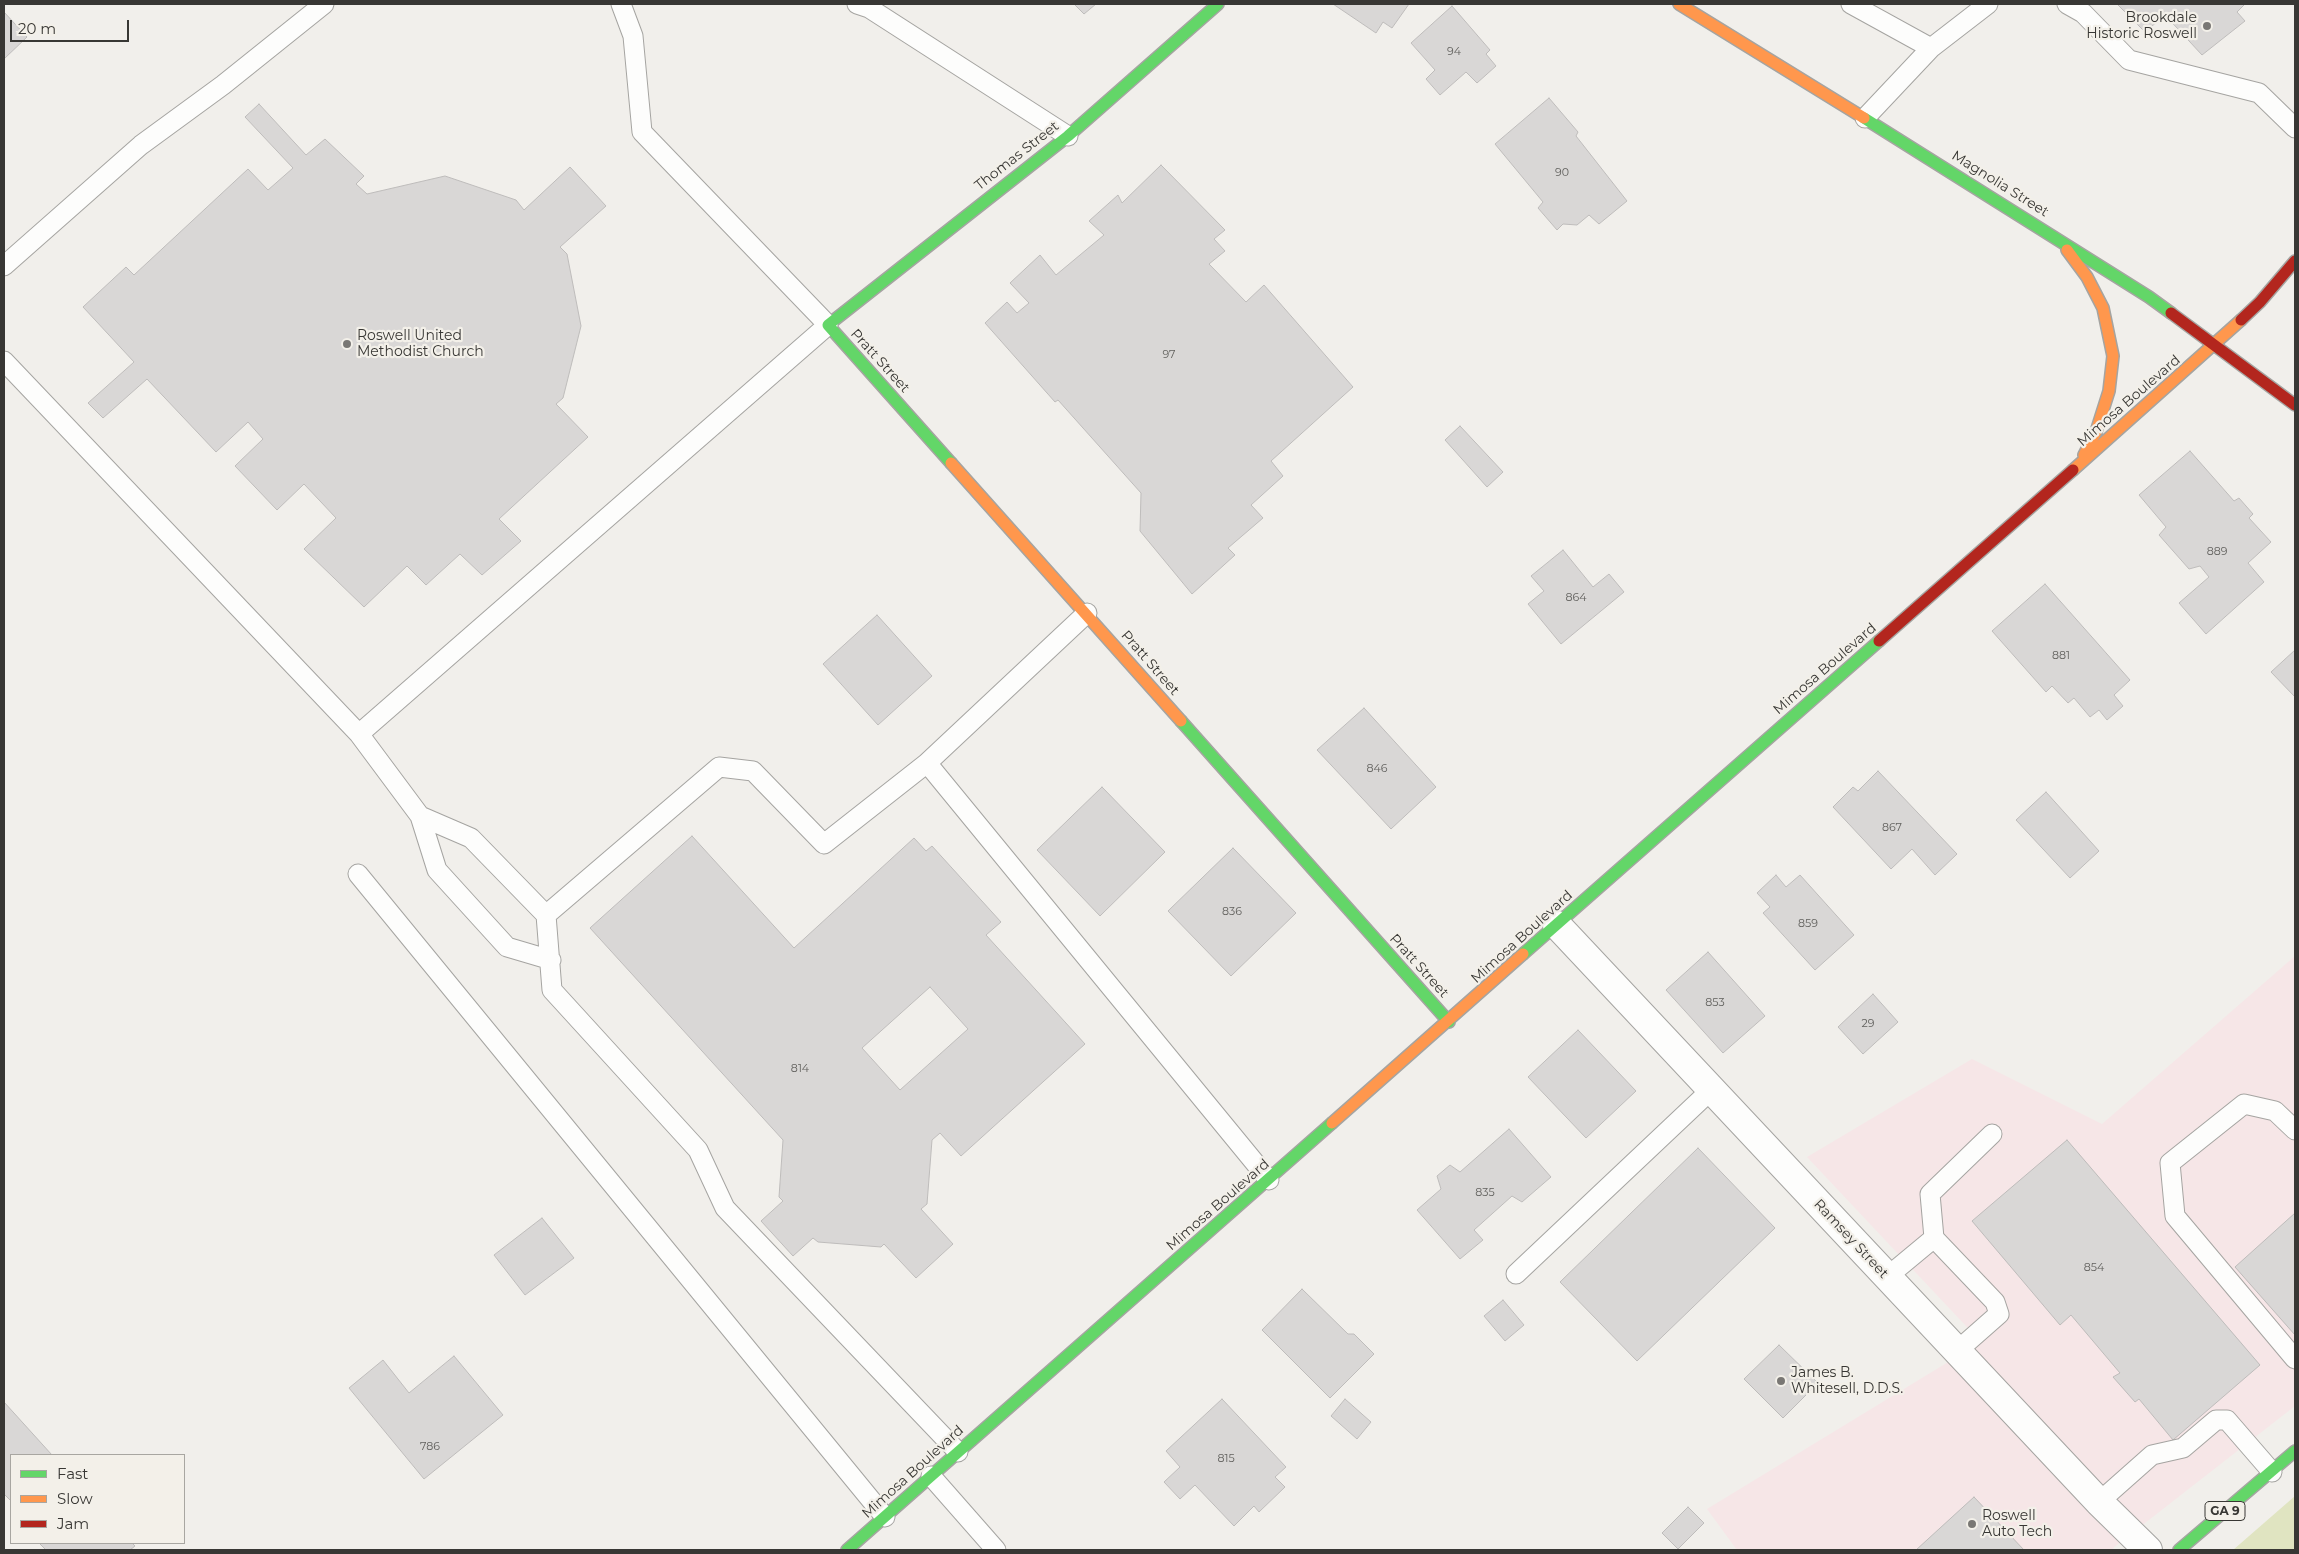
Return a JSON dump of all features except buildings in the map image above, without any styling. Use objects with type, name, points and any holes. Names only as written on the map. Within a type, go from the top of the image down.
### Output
[{"type":"main road","name":"Thomas Street","points":[[828,325],[1068,136],[1218,4]]},
{"type":"main road","name":"Magnolia Street","points":[[1679,4],[1865,118],[2149,297],[2295,405]]},
{"type":"main road","points":[[2058,239],[2086,277],[2103,308],[2113,356],[2109,391],[2096,432],[2079,464]]},
{"type":"main road","name":"Mimosa Boulevard","points":[[848,1550],[2215,345],[2260,302],[2295,261]]},
{"type":"main road","name":"Pratt Street","points":[[828,325],[1087,613],[1448,1022]]},
{"type":"main road","name":"GA 9","points":[[2179,1550],[2295,1451]]},
{"type":"street","name":"Ramsey Street","points":[[1557,925],[2099,1502],[2148,1550]]},
{"type":"lane","points":[[4,266],[140,145],[223,85],[324,4]]},
{"type":"lane","points":[[358,734],[828,325],[642,132],[633,36],[620,4]]},
{"type":"lane","points":[[857,4],[869,8],[1068,136]]},
{"type":"lane","points":[[1851,4],[1931,48]]},
{"type":"lane","points":[[1865,118],[1931,48],[1988,4]]},
{"type":"lane","points":[[2067,4],[2083,13],[2129,60],[2259,93],[2295,128]]},
{"type":"lane","points":[[4,361],[358,734],[420,816],[437,870],[507,947],[550,960]]},
{"type":"lane","points":[[546,914],[719,767],[753,771],[824,844],[928,764],[1087,613]]},
{"type":"lane","points":[[928,764],[1269,1180]]},
{"type":"lane","points":[[420,816],[471,838],[546,914],[552,990],[698,1150],[725,1208],[958,1452]]},
{"type":"lane","points":[[358,874],[885,1517]]},
{"type":"lane","points":[[1516,1274],[1712,1090]]},
{"type":"lane","points":[[2295,1130],[2275,1111],[2244,1104],[2170,1163],[2175,1216],[2295,1359]]},
{"type":"lane","points":[[1957,1351],[1999,1314],[1995,1302],[1934,1238],[1930,1194],[1992,1134]]},
{"type":"lane","points":[[1887,1277],[1934,1238]]},
{"type":"lane","points":[[2099,1502],[2152,1455],[2183,1448],[2216,1420],[2227,1420],[2272,1472]]},
{"type":"lane","points":[[931,1476],[996,1550]]},
{"type":"shaded area","points":[[2295,956],[2295,1406],[2113,1548],[2114,1550],[1737,1550],[1707,1509],[1981,1342],[1807,1157],[1972,1059],[2102,1124]]},
{"type":"green space","points":[[2295,1496],[2295,1550],[2233,1550]]},
{"type":"traffic: fast","points":[[951,463],[828,325],[1068,136],[1218,4]]},
{"type":"traffic: fast","points":[[1864,118],[2149,297],[2171,313]]},
{"type":"traffic: fast","points":[[1523,954],[1879,641]]},
{"type":"traffic: fast","points":[[1181,721],[1449,1022]]},
{"type":"traffic: fast","points":[[847,1550],[1332,1123]]},
{"type":"traffic: fast","points":[[2179,1550],[2295,1451]]},
{"type":"traffic: slow","points":[[1679,4],[1864,118]]},
{"type":"traffic: slow","points":[[2067,250],[2087,277],[2103,308],[2113,356],[2109,391],[2096,432],[2084,455]]},
{"type":"traffic: slow","points":[[2073,470],[2241,320]]},
{"type":"traffic: slow","points":[[951,463],[1181,721]]},
{"type":"traffic: slow","points":[[1332,1123],[1523,954]]},
{"type":"traffic: jam","points":[[2241,320],[2260,302],[2295,261]]},
{"type":"traffic: jam","points":[[2171,313],[2295,405]]},
{"type":"traffic: jam","points":[[1879,641],[2073,470]]},
{"type":"place","name":"Brookdale Historic Roswell","points":[[2207,26]]},
{"type":"place","name":"Roswell United Methodist Church","points":[[347,344]]},
{"type":"place","name":"James B. Whitesell, D.D.S.","points":[[1781,1381]]},
{"type":"place","name":"Roswell Auto Tech","points":[[1972,1524]]}]
